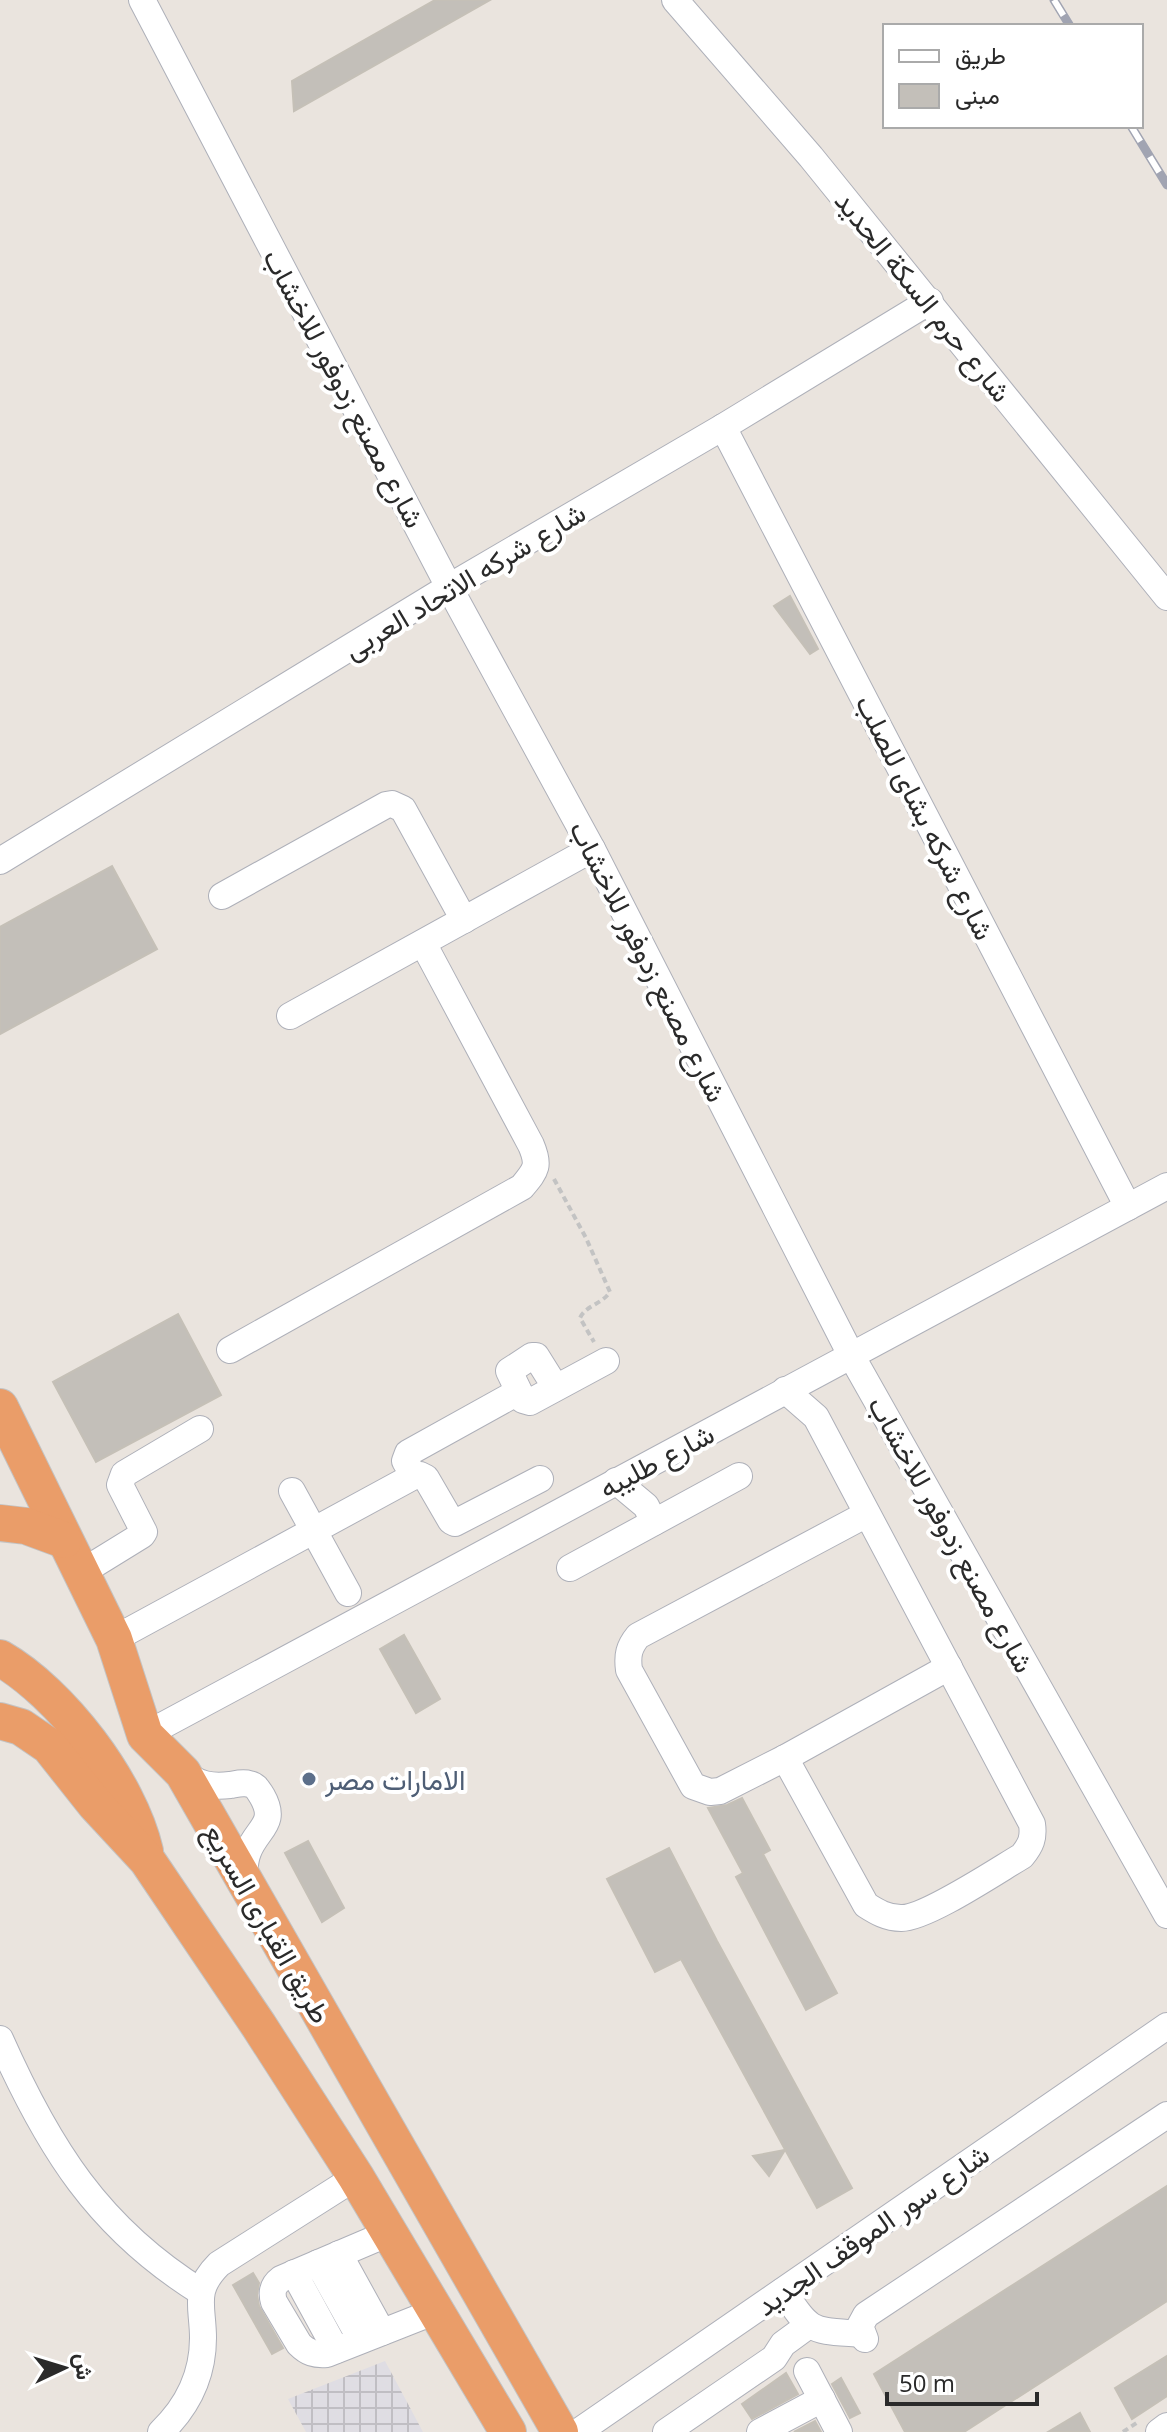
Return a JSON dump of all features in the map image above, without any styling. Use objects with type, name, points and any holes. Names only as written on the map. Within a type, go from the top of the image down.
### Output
[{"type":"highway","name":"طريق القبارى السريع","points":[[0,1407],[114,1639],[145,1735],[183,1773],[560,2432]]},
{"type":"highway","points":[[0,1523],[26,1526],[64,1540]]},
{"type":"highway","points":[[0,1658],[43,1689],[98,1755],[130,1805],[147,1860]]},
{"type":"highway","name":"طريق القبارى السريع","points":[[0,1721],[21,1727],[49,1746],[95,1804],[147,1860],[356,2177],[508,2432]]},
{"type":"street","name":"شارع مصنع زدوفور للاخشاب","points":[[142,0],[449,587],[592,849],[851,1355],[1167,1915]]},
{"type":"street","name":"شارع حرم السكة الحديد","points":[[675,0],[930,301],[1167,597]]},
{"type":"street","name":"شارع شركه الاتحاد العربى","points":[[0,861],[449,587],[723,427],[930,301]]},
{"type":"street","name":"شارع شركه بشاى للصلب","points":[[723,427],[1128,1207]]},
{"type":"street","points":[[222,896],[392,804],[403,809],[464,920]]},
{"type":"street","points":[[290,1016],[592,849]]},
{"type":"street","points":[[230,1350],[522,1187],[535,1171],[537,1159],[423,943]]},
{"type":"street","name":"شارع طليبه","points":[[145,1735],[1167,1186]]},
{"type":"street","points":[[556,1388],[540,1358],[532,1356],[509,1371],[523,1400],[530,1402],[556,1388],[606,1361]]},
{"type":"street","points":[[785,1390],[816,1417],[1032,1824],[1030,1847],[1022,1856],[921,1915],[902,1919],[883,1915],[866,1905],[785,1758]]},
{"type":"street","points":[[414,1476],[405,1461],[408,1453],[518,1392]]},
{"type":"street","points":[[82,1572],[144,1532],[120,1485],[124,1474],[200,1429]]},
{"type":"street","points":[[114,1639],[414,1476],[426,1478],[455,1523],[540,1479]]},
{"type":"street","points":[[570,1568],[739,1476]]},
{"type":"street","points":[[616,1481],[646,1506],[654,1522]]},
{"type":"street","points":[[292,1491],[348,1593]]},
{"type":"street","points":[[867,1514],[638,1636],[630,1645],[627,1657],[629,1670],[693,1786],[710,1792],[720,1791],[785,1758],[949,1667]]},
{"type":"street","points":[[183,1773],[194,1782],[207,1786],[251,1784],[262,1796],[269,1816],[248,1852],[244,1868],[245,1883]]},
{"type":"street","name":"شارع سور الموقف الجديد","points":[[578,2432],[1167,2026]]},
{"type":"street","points":[[0,2039],[45,2131],[87,2192],[138,2246],[166,2270],[201,2292]]},
{"type":"street","points":[[774,2358],[854,2335],[866,2315],[1167,2115]]},
{"type":"street","points":[[161,2432],[188,2399],[199,2369],[203,2337],[199,2311],[201,2292],[211,2272],[356,2177]]},
{"type":"street","points":[[389,2233],[281,2279],[274,2286],[274,2302],[305,2349],[320,2355],[436,2311]]},
{"type":"street","points":[[329,2258],[372,2336]]},
{"type":"street","points":[[783,2291],[802,2320],[809,2325],[854,2335]]},
{"type":"street","points":[[666,2432],[774,2358],[788,2339],[809,2325]]},
{"type":"street","points":[[807,2371],[839,2432]]},
{"type":"street","points":[[760,2432],[822,2399]]},
{"type":"street","points":[[1159,2432],[1167,2426]]},
{"type":"path","points":[[537,1159],[550,1172],[563,1195],[607,1283],[610,1292],[607,1296],[583,1312],[580,1318],[606,1361]]},
{"type":"shaded area","points":[[385,2361],[423,2432],[306,2432],[288,2399]]},
{"type":"building","points":[[435,0],[490,0],[294,111],[292,81]]},
{"type":"building","points":[[790,596],[818,649],[810,654],[774,606]]},
{"type":"building","points":[[112,866],[157,949],[0,1034],[0,927]]},
{"type":"building","points":[[178,1314],[221,1395],[96,1462],[53,1382]]},
{"type":"building","points":[[404,1635],[440,1699],[416,1713],[380,1649]]},
{"type":"building","points":[[742,1798],[770,1850],[763,1854],[837,1993],[806,2010],[736,1877],[743,1873],[708,1808],[727,1805]]},
{"type":"building","points":[[308,1841],[344,1908],[322,1922],[285,1853]]},
{"type":"building","points":[[669,1848],[852,2188],[817,2208],[681,1959],[655,1972],[607,1879]]},
{"type":"building","points":[[785,2150],[769,2176],[753,2156]]},
{"type":"building","points":[[1167,2186],[1167,2301],[964,2432],[905,2432],[874,2374]]},
{"type":"building","points":[[253,2273],[259,2283],[259,2306],[283,2348],[272,2354],[233,2285]]},
{"type":"building","points":[[1167,2356],[1167,2396],[1132,2419],[1115,2388]]},
{"type":"building","points":[[786,2373],[798,2394],[752,2419],[742,2404]]},
{"type":"building","points":[[841,2378],[860,2413],[850,2418],[832,2384]]},
{"type":"building","points":[[1080,2413],[1090,2432],[1048,2432]]},
{"type":"building","points":[[815,2421],[821,2432],[794,2432]]},
{"type":"railway","points":[[1054,0],[1069,24]]},
{"type":"railway","points":[[1132,128],[1167,185]]},
{"type":"place","name":"الامارات مصر","points":[[309,1779]]}]
